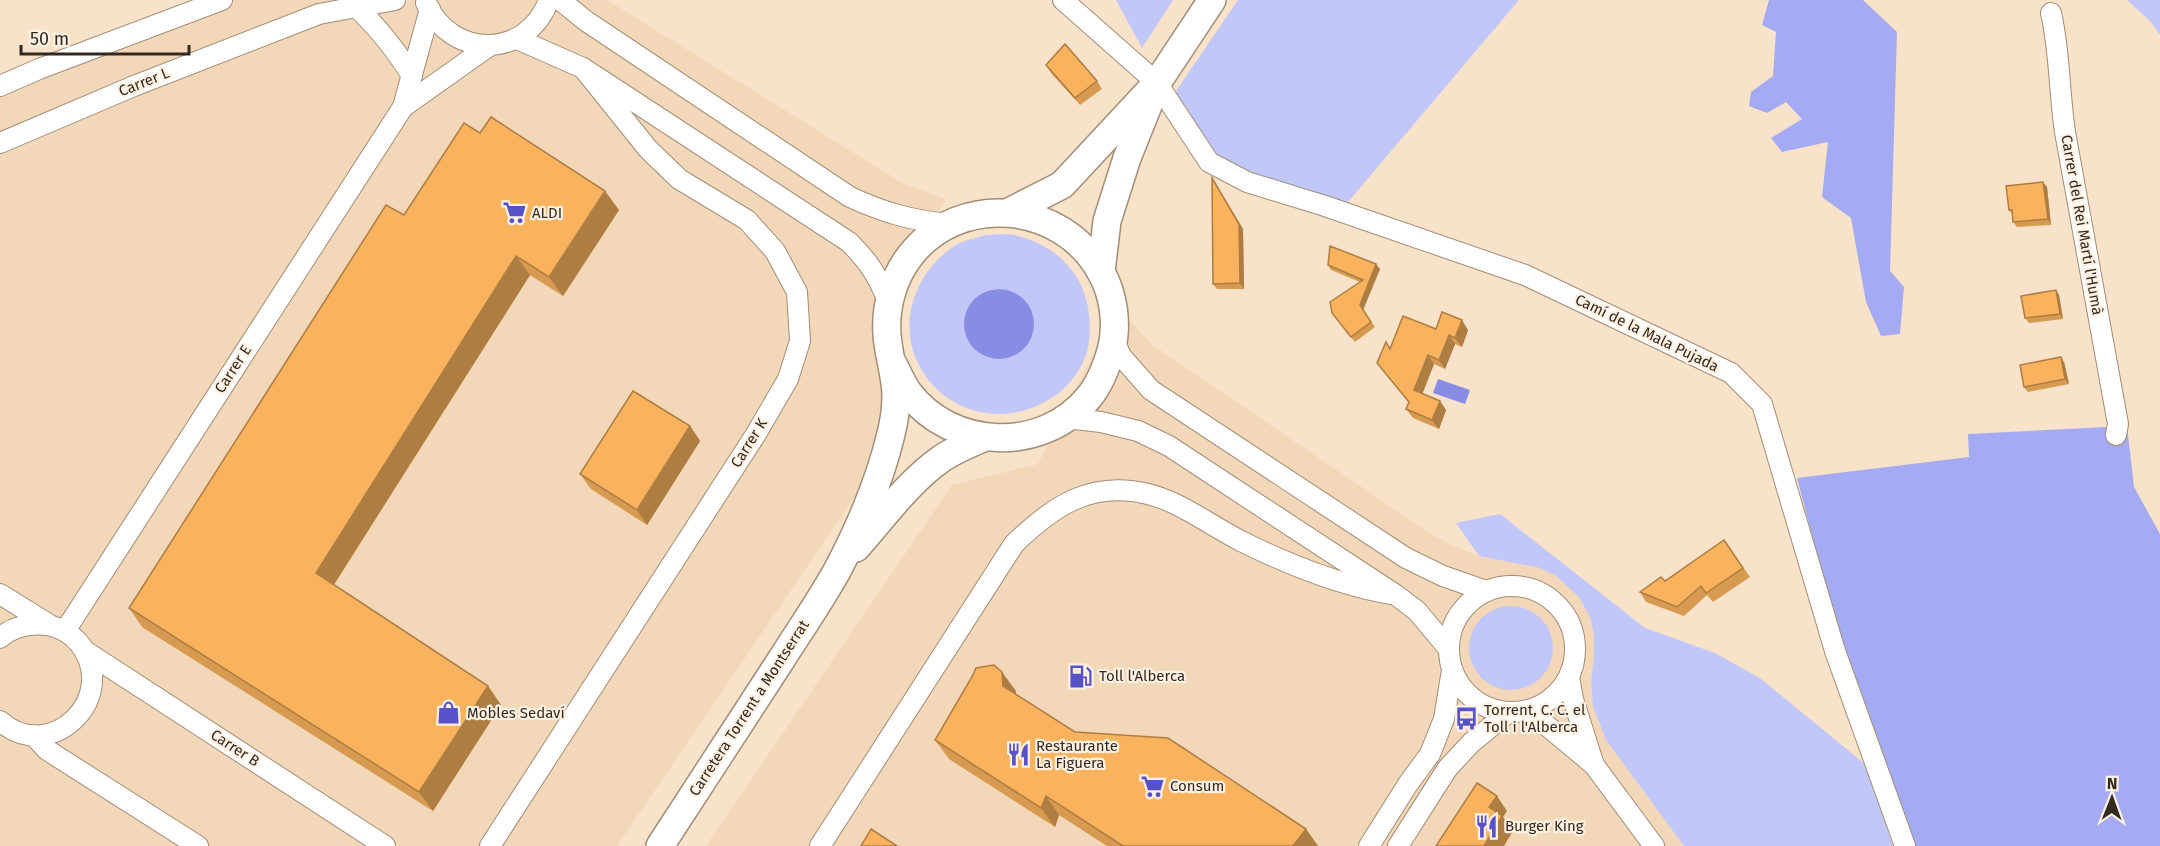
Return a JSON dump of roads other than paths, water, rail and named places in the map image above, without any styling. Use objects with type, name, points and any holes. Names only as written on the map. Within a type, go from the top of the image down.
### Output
[{"type":"main road","points":[[1009,212],[1062,185],[1157,83],[1212,0]]},
{"type":"main road","points":[[1101,272],[1107,221],[1127,158],[1157,83]]},
{"type":"main road","points":[[838,569],[874,490],[891,432],[897,398],[887,334],[889,303],[896,278],[909,257],[927,238],[948,224],[978,214],[1009,212],[1037,217],[1063,230],[1085,248],[1101,272],[1110,293],[1114,316],[1114,340],[1106,370],[1089,397],[1066,418],[1040,432],[1012,438],[983,438],[954,429],[928,413],[907,391],[893,364]]},
{"type":"main road","points":[[838,569],[920,476],[961,447],[983,438]]},
{"type":"main road","name":"Carretera Torrent a Montserrat","points":[[660,846],[838,569]]},
{"type":"street","points":[[0,86],[222,0]]},
{"type":"street","name":"Carrer L","points":[[0,142],[134,86],[319,14],[395,0]]},
{"type":"street","points":[[403,107],[489,46],[517,39],[535,26],[544,14],[549,0]]},
{"type":"street","points":[[560,0],[586,21],[850,197],[913,220],[948,224]]},
{"type":"street","name":"Camí de la Mala Pujada","points":[[1063,0],[1157,83],[1209,162],[1247,182],[1525,274],[1731,373],[1762,404],[1836,651],[1905,846]]},
{"type":"street","points":[[428,5],[440,26],[458,39],[489,46]]},
{"type":"street","points":[[403,107],[428,5]]},
{"type":"street","points":[[356,7],[377,26],[412,76]]},
{"type":"street","name":"Carrer del Rei Martí l'Humà","points":[[2051,14],[2058,43],[2060,95],[2065,132],[2118,424],[2116,435]]},
{"type":"street","points":[[517,39],[583,68],[849,242],[868,262],[879,279],[889,303]]},
{"type":"street","name":"Carrer K","points":[[490,846],[756,434],[789,379],[800,341],[797,292],[775,251],[747,220],[679,179],[648,149],[583,68]]},
{"type":"street","name":"Carrer E","points":[[58,629],[403,107]]},
{"type":"street","points":[[1114,340],[1121,356],[1151,390],[1406,558],[1443,576],[1486,591]]},
{"type":"street","points":[[1066,418],[1101,422],[1138,431],[1169,446],[1396,595],[1417,611],[1448,648]]},
{"type":"street","points":[[820,846],[1014,544],[1039,519],[1061,505],[1088,493],[1119,490],[1149,494],[1179,507],[1282,561],[1338,582],[1396,595]]},
{"type":"street","points":[[1398,846],[1447,769],[1471,743],[1519,711],[1545,703],[1558,692],[1569,677],[1575,658],[1575,639],[1569,621],[1558,605],[1542,593],[1524,586],[1505,585],[1486,591],[1471,600],[1459,614],[1451,630],[1448,648],[1452,670],[1461,687],[1474,700],[1491,709],[1519,711],[1594,765],[1654,846]]},
{"type":"street","points":[[0,594],[58,629]]},
{"type":"street","points":[[0,638],[19,626],[36,624],[58,629]]},
{"type":"street","name":"Carrer B","points":[[58,629],[76,640],[85,651],[385,846]]},
{"type":"street","points":[[1,726],[33,735],[50,734],[66,727],[80,716],[88,701],[92,684],[91,667],[85,651]]},
{"type":"street","points":[[1369,846],[1430,754],[1444,719],[1452,670]]},
{"type":"street","points":[[1569,677],[1573,699],[1594,765]]},
{"type":"street","points":[[33,735],[47,750],[198,846]]},
{"type":"place","name":"ALDI","points":[[514,213]]},
{"type":"place","name":"Toll l'Alberca","points":[[1081,676]]},
{"type":"place","name":"Mobles Sedaví","points":[[449,713]]},
{"type":"place","name":"Torrent, C. C. el Toll i l'Alberca","points":[[1466,719]]},
{"type":"place","name":"Restaurante La Figuera","points":[[1018,755]]},
{"type":"place","name":"Consum","points":[[1152,786]]},
{"type":"place","name":"Burger King","points":[[1487,826]]}]
